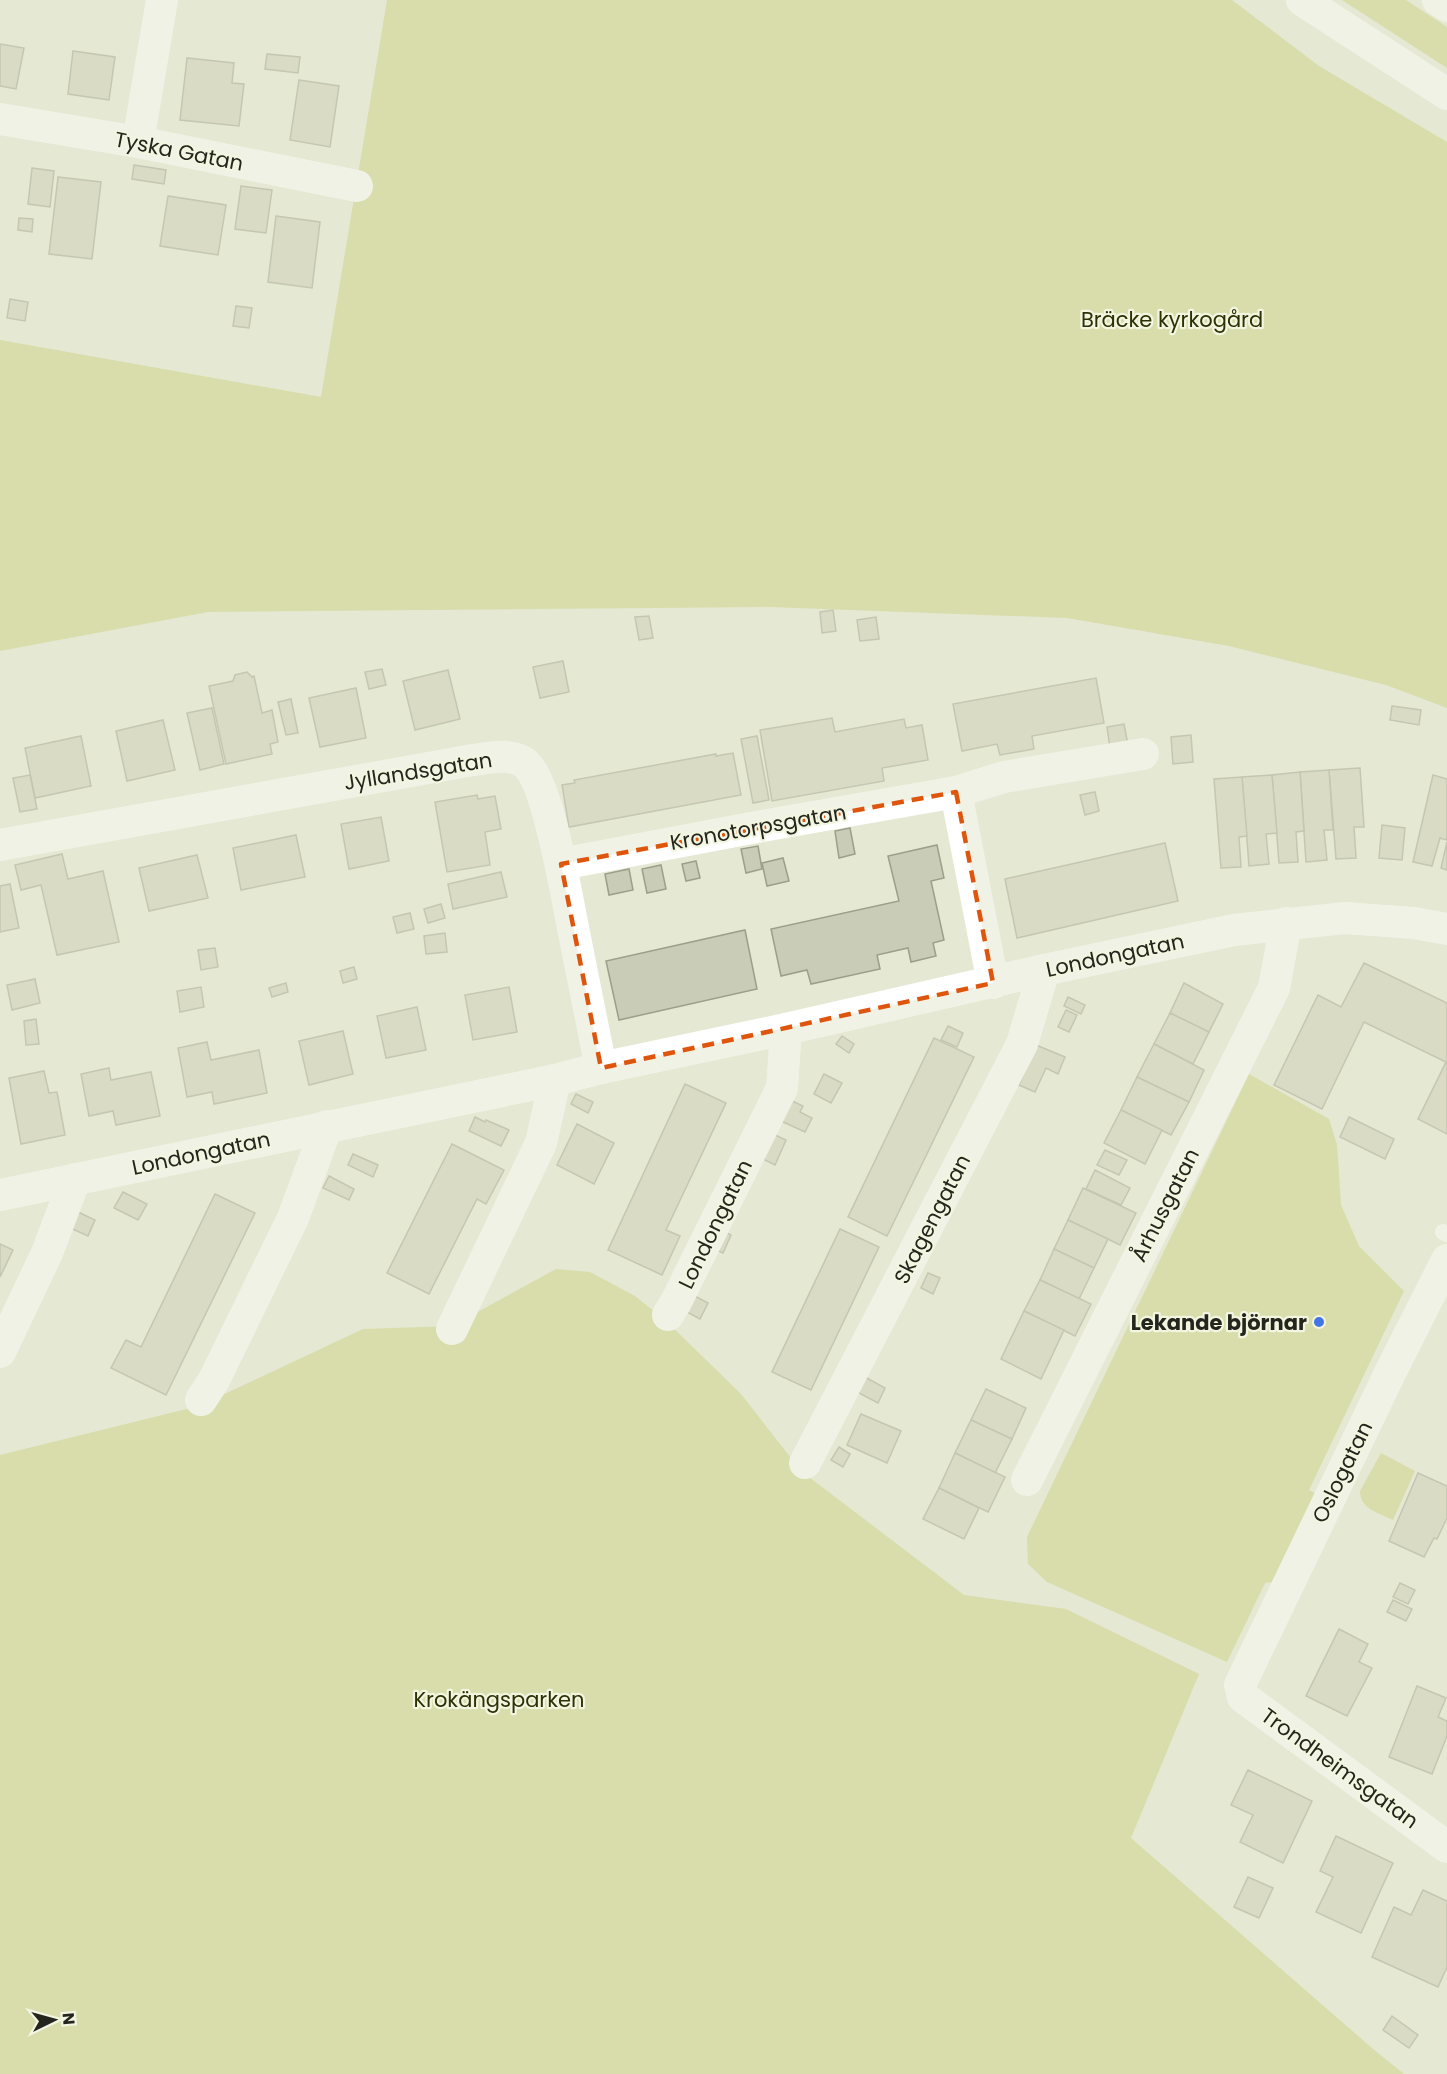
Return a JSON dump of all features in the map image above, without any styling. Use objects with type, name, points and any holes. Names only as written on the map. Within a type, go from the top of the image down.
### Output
[{"type":"street","points":[[138,142],[162,0]]},
{"type":"street","points":[[1302,0],[1447,94]]},
{"type":"street","points":[[1438,0],[1447,6]]},
{"type":"street","name":"Tyska Gatan","points":[[0,119],[138,142],[357,186]]},
{"type":"street","name":"Kronotorpsgatan","points":[[561,864],[956,792],[1004,777],[1143,754]]},
{"type":"street","name":"Jyllandsgatan","points":[[0,845],[473,760],[510,757],[524,762],[533,771],[542,791],[561,864],[601,1068]]},
{"type":"street","points":[[956,792],[993,982]]},
{"type":"street","name":"Londongatan","points":[[0,1195],[555,1080],[1233,930],[1345,918],[1414,922],[1447,929]]},
{"type":"street","name":"Århusgatan","points":[[1028,1480],[1274,988],[1286,923]]},
{"type":"street","name":"Skagengatan","points":[[805,1463],[1022,1044],[1044,970]]},
{"type":"street","name":"Londongatan","points":[[668,1315],[782,1088],[786,1029]]},
{"type":"street","points":[[452,1329],[541,1143],[555,1080]]},
{"type":"street","points":[[201,1400],[214,1380],[293,1218],[327,1126]]},
{"type":"street","points":[[0,1352],[47,1253],[75,1179]]},
{"type":"street","name":"Oslogatan","points":[[1240,1685],[1445,1257]]},
{"type":"street","name":"Trondheimsgatan","points":[[1240,1685],[1243,1697],[1447,1847]]},
{"type":"highlighted area","points":[[956,792],[993,983],[601,1068],[561,864]]},
{"type":"green space","name":"Bräcke kyrkogård","points":[[387,0],[1232,0],[1319,66],[1447,142],[1447,708],[1386,685],[1229,646],[1067,618],[770,607],[208,612],[0,651],[0,340],[321,397]]},
{"type":"green space","points":[[1342,0],[1406,0],[1447,27],[1447,68]]},
{"type":"green space","points":[[1249,1074],[1329,1119],[1337,1145],[1341,1205],[1359,1246],[1404,1291],[1309,1490],[1318,1495],[1272,1582],[1265,1583],[1227,1662],[1047,1582],[1028,1564],[1027,1537]]},
{"type":"green space","name":"Krokängsparken","points":[[556,1269],[590,1272],[635,1296],[665,1320],[741,1394],[801,1471],[964,1595],[1066,1609],[1199,1674],[1131,1838],[1404,2074],[0,2074],[0,1455],[199,1406],[363,1329],[452,1326]]},
{"type":"green space","points":[[1381,1453],[1415,1471],[1393,1520],[1371,1510],[1361,1497],[1360,1491]]},
{"type":"building","points":[[0,44],[24,48],[16,89],[0,86]]},
{"type":"building","points":[[73,51],[115,57],[109,100],[68,94]]},
{"type":"building","points":[[267,54],[300,57],[298,73],[265,69]]},
{"type":"building","points":[[187,58],[234,63],[232,83],[244,84],[239,126],[180,120]]},
{"type":"building","points":[[299,80],[339,86],[330,147],[290,140]]},
{"type":"building","points":[[134,165],[166,170],[164,184],[132,179]]},
{"type":"building","points":[[32,168],[54,171],[50,207],[28,204]]},
{"type":"building","points":[[58,177],[101,182],[92,259],[49,254]]},
{"type":"building","points":[[241,186],[272,190],[266,233],[235,229]]},
{"type":"building","points":[[168,196],[226,205],[218,255],[160,246]]},
{"type":"building","points":[[276,216],[320,222],[312,288],[268,282]]},
{"type":"building","points":[[19,218],[33,219],[32,232],[18,230]]},
{"type":"building","points":[[10,299],[28,302],[25,321],[7,318]]},
{"type":"building","points":[[236,306],[252,308],[249,328],[233,326]]},
{"type":"building","points":[[833,610],[836,631],[822,633],[820,612]]},
{"type":"building","points":[[649,616],[653,638],[639,640],[635,617]]},
{"type":"building","points":[[876,617],[879,639],[860,641],[857,620]]},
{"type":"building","points":[[563,661],[569,692],[540,698],[533,667]]},
{"type":"building","points":[[382,669],[386,685],[369,689],[365,672]]},
{"type":"building","points":[[448,670],[460,719],[415,730],[403,681]]},
{"type":"building","points":[[247,672],[252,677],[254,676],[262,713],[272,710],[278,742],[270,744],[272,754],[226,764],[209,686],[233,681],[235,675]]},
{"type":"building","points":[[1096,678],[1104,723],[1032,736],[1034,749],[1000,755],[997,744],[962,751],[953,704]]},
{"type":"building","points":[[356,688],[366,738],[320,747],[309,698]]},
{"type":"building","points":[[291,699],[298,733],[286,735],[278,702]]},
{"type":"building","points":[[1392,706],[1421,710],[1419,725],[1390,720]]},
{"type":"building","points":[[212,708],[224,764],[200,770],[187,713]]},
{"type":"building","points":[[832,718],[835,732],[904,719],[906,728],[922,725],[928,760],[882,768],[884,781],[772,801],[760,730]]},
{"type":"building","points":[[163,720],[175,770],[127,781],[116,731]]},
{"type":"building","points":[[1124,724],[1128,745],[1110,748],[1107,727]]},
{"type":"building","points":[[1191,735],[1193,762],[1173,764],[1171,737]]},
{"type":"building","points":[[81,736],[91,786],[35,798],[25,748]]},
{"type":"building","points":[[757,736],[769,800],[753,803],[741,739]]},
{"type":"building","points":[[733,753],[741,795],[569,827],[562,785],[575,783],[574,780],[716,754],[716,756]]},
{"type":"building","points":[[1360,768],[1364,827],[1354,827],[1356,858],[1336,859],[1329,770]]},
{"type":"building","points":[[1329,770],[1333,830],[1324,830],[1327,860],[1306,862],[1300,772]]},
{"type":"building","points":[[1300,772],[1304,831],[1296,832],[1298,862],[1279,863],[1272,775]]},
{"type":"building","points":[[30,775],[37,809],[20,812],[13,778]]},
{"type":"building","points":[[1272,775],[1277,833],[1266,834],[1269,864],[1249,866],[1242,777]]},
{"type":"building","points":[[1433,775],[1447,779],[1447,840],[1440,838],[1432,866],[1413,862]]},
{"type":"building","points":[[1242,777],[1247,836],[1239,837],[1241,867],[1221,868],[1214,779]]},
{"type":"building","points":[[1095,792],[1099,811],[1085,815],[1080,795]]},
{"type":"building","points":[[477,795],[478,799],[495,796],[501,829],[485,832],[490,865],[447,872],[435,802]]},
{"type":"building","points":[[381,817],[389,861],[349,869],[341,824]]},
{"type":"building","points":[[1382,825],[1405,828],[1402,860],[1379,858]]},
{"type":"building","points":[[850,828],[855,854],[839,858],[835,831]]},
{"type":"building","points":[[296,835],[305,877],[241,890],[233,848]]},
{"type":"building","points":[[1447,842],[1447,870],[1441,868]]},
{"type":"building","points":[[1165,843],[1178,901],[1017,938],[1005,879]]},
{"type":"building","points":[[937,845],[944,878],[931,881],[944,940],[933,943],[936,956],[911,962],[908,948],[877,955],[880,969],[811,984],[807,970],[781,976],[771,929],[899,901],[888,856]]},
{"type":"building","points":[[758,846],[762,869],[746,873],[741,849]]},
{"type":"building","points":[[62,854],[68,879],[103,871],[119,942],[57,955],[41,885],[21,890],[15,865]]},
{"type":"building","points":[[197,855],[208,898],[149,911],[139,868]]},
{"type":"building","points":[[783,858],[789,881],[767,886],[762,863]]},
{"type":"building","points":[[696,861],[700,878],[686,881],[682,864]]},
{"type":"building","points":[[661,865],[666,889],[647,893],[642,869]]},
{"type":"building","points":[[629,869],[633,890],[609,895],[605,874]]},
{"type":"building","points":[[501,872],[507,897],[453,909],[448,884]]},
{"type":"building","points":[[10,884],[19,928],[0,932],[0,886]]},
{"type":"building","points":[[441,904],[445,918],[428,923],[424,909]]},
{"type":"building","points":[[410,913],[414,929],[397,933],[393,917]]},
{"type":"building","points":[[745,930],[757,989],[619,1020],[606,961]]},
{"type":"building","points":[[445,933],[447,952],[426,954],[424,936]]},
{"type":"building","points":[[215,948],[218,967],[201,970],[198,950]]},
{"type":"building","points":[[1364,963],[1447,1003],[1447,1134],[1418,1119],[1446,1062],[1364,1022],[1322,1109],[1274,1085],[1318,995],[1341,1007]]},
{"type":"building","points":[[354,967],[357,979],[343,983],[340,971]]},
{"type":"building","points":[[35,979],[40,1003],[12,1010],[7,985]]},
{"type":"building","points":[[286,983],[288,992],[272,997],[269,988]]},
{"type":"building","points":[[1184,983],[1223,1004],[1209,1032],[1170,1013]]},
{"type":"building","points":[[201,987],[204,1007],[180,1012],[177,991]]},
{"type":"building","points":[[509,987],[517,1032],[473,1040],[465,995]]},
{"type":"building","points":[[1068,997],[1085,1005],[1081,1014],[1064,1006]]},
{"type":"building","points":[[417,1007],[426,1050],[386,1058],[377,1016]]},
{"type":"building","points":[[1066,1010],[1077,1015],[1069,1032],[1058,1027]]},
{"type":"building","points":[[1170,1013],[1209,1032],[1193,1064],[1154,1044]]},
{"type":"building","points":[[36,1019],[39,1044],[26,1045],[24,1021]]},
{"type":"building","points":[[948,1026],[963,1033],[957,1047],[941,1040]]},
{"type":"building","points":[[343,1031],[353,1074],[309,1085],[299,1041]]},
{"type":"building","points":[[842,1036],[854,1044],[849,1053],[836,1044]]},
{"type":"building","points":[[934,1038],[974,1057],[887,1236],[848,1217]]},
{"type":"building","points":[[207,1042],[211,1060],[259,1050],[267,1093],[214,1104],[212,1092],[187,1097],[178,1048]]},
{"type":"building","points":[[1154,1044],[1204,1070],[1189,1102],[1137,1077]]},
{"type":"building","points":[[1036,1045],[1065,1057],[1058,1074],[1046,1068],[1035,1092],[1019,1085]]},
{"type":"building","points":[[109,1068],[111,1080],[151,1072],[160,1116],[116,1125],[113,1111],[89,1116],[81,1074]]},
{"type":"building","points":[[44,1071],[49,1093],[57,1092],[65,1135],[21,1144],[9,1078]]},
{"type":"building","points":[[824,1074],[842,1083],[831,1103],[814,1094]]},
{"type":"building","points":[[1137,1077],[1189,1102],[1171,1135],[1121,1110]]},
{"type":"building","points":[[685,1084],[726,1103],[666,1230],[680,1236],[662,1275],[608,1250]]},
{"type":"building","points":[[576,1094],[593,1102],[588,1113],[571,1104]]},
{"type":"building","points":[[788,1099],[803,1106],[800,1112],[812,1118],[805,1132],[779,1120]]},
{"type":"building","points":[[1121,1110],[1162,1130],[1145,1164],[1104,1143]]},
{"type":"building","points":[[475,1117],[509,1130],[501,1146],[469,1131]]},
{"type":"building","points":[[1349,1117],[1394,1139],[1385,1159],[1340,1137]]},
{"type":"building","points":[[577,1124],[614,1143],[594,1184],[557,1165]]},
{"type":"building","points":[[771,1133],[786,1140],[775,1165],[759,1157]]},
{"type":"building","points":[[452,1144],[504,1170],[486,1204],[477,1199],[429,1294],[387,1273]]},
{"type":"building","points":[[1105,1150],[1127,1160],[1119,1175],[1097,1165]]},
{"type":"building","points":[[353,1154],[378,1165],[373,1177],[348,1165]]},
{"type":"building","points":[[1095,1170],[1130,1188],[1121,1205],[1086,1189]]},
{"type":"building","points":[[329,1176],[354,1189],[349,1200],[323,1188]]},
{"type":"building","points":[[1083,1188],[1136,1213],[1120,1245],[1068,1220]]},
{"type":"building","points":[[123,1192],[147,1204],[138,1220],[114,1208]]},
{"type":"building","points":[[215,1194],[255,1213],[166,1395],[111,1368],[126,1340],[141,1347]]},
{"type":"building","points":[[76,1211],[95,1220],[88,1236],[68,1227]]},
{"type":"building","points":[[1068,1220],[1108,1239],[1094,1268],[1054,1249]]},
{"type":"building","points":[[840,1229],[879,1247],[811,1390],[772,1372]]},
{"type":"building","points":[[721,1230],[731,1235],[723,1253],[712,1248]]},
{"type":"building","points":[[0,1244],[13,1250],[0,1277]]},
{"type":"building","points":[[1054,1249],[1094,1268],[1079,1299],[1040,1280]]},
{"type":"building","points":[[928,1273],[940,1278],[933,1294],[921,1288]]},
{"type":"building","points":[[1040,1280],[1091,1304],[1075,1336],[1024,1311]]},
{"type":"building","points":[[693,1295],[708,1303],[700,1319],[685,1311]]},
{"type":"building","points":[[1024,1311],[1064,1330],[1041,1379],[1001,1359]]},
{"type":"building","points":[[865,1377],[885,1388],[878,1403],[857,1392]]},
{"type":"building","points":[[986,1389],[1026,1408],[1012,1439],[971,1420]]},
{"type":"building","points":[[861,1414],[901,1431],[887,1463],[847,1445]]},
{"type":"building","points":[[971,1420],[1012,1439],[995,1473],[955,1453]]},
{"type":"building","points":[[839,1447],[850,1454],[843,1467],[831,1460]]},
{"type":"building","points":[[955,1453],[1005,1477],[988,1512],[939,1488]]},
{"type":"building","points":[[1418,1473],[1447,1486],[1447,1518],[1437,1539],[1434,1538],[1424,1557],[1389,1541]]},
{"type":"building","points":[[939,1488],[979,1508],[964,1539],[923,1519]]},
{"type":"building","points":[[1400,1583],[1415,1590],[1408,1604],[1393,1597]]},
{"type":"building","points":[[1393,1600],[1412,1609],[1406,1621],[1387,1612]]},
{"type":"building","points":[[1339,1629],[1368,1644],[1359,1662],[1372,1668],[1347,1716],[1306,1696]]},
{"type":"building","points":[[1417,1686],[1446,1698],[1438,1717],[1447,1721],[1447,1736],[1432,1774],[1389,1757]]},
{"type":"building","points":[[1248,1770],[1312,1801],[1283,1863],[1240,1842],[1253,1815],[1231,1805]]},
{"type":"building","points":[[1336,1836],[1393,1863],[1361,1933],[1316,1912],[1333,1877],[1320,1871]]},
{"type":"building","points":[[1248,1877],[1273,1888],[1259,1918],[1234,1907]]},
{"type":"building","points":[[1423,1890],[1447,1901],[1447,1967],[1438,1987],[1372,1957],[1394,1907],[1411,1915]]},
{"type":"building","points":[[1392,2016],[1418,2035],[1409,2048],[1383,2030]]},
{"type":"place","name":"Lekande björnar","points":[[1319,1322]]}]
